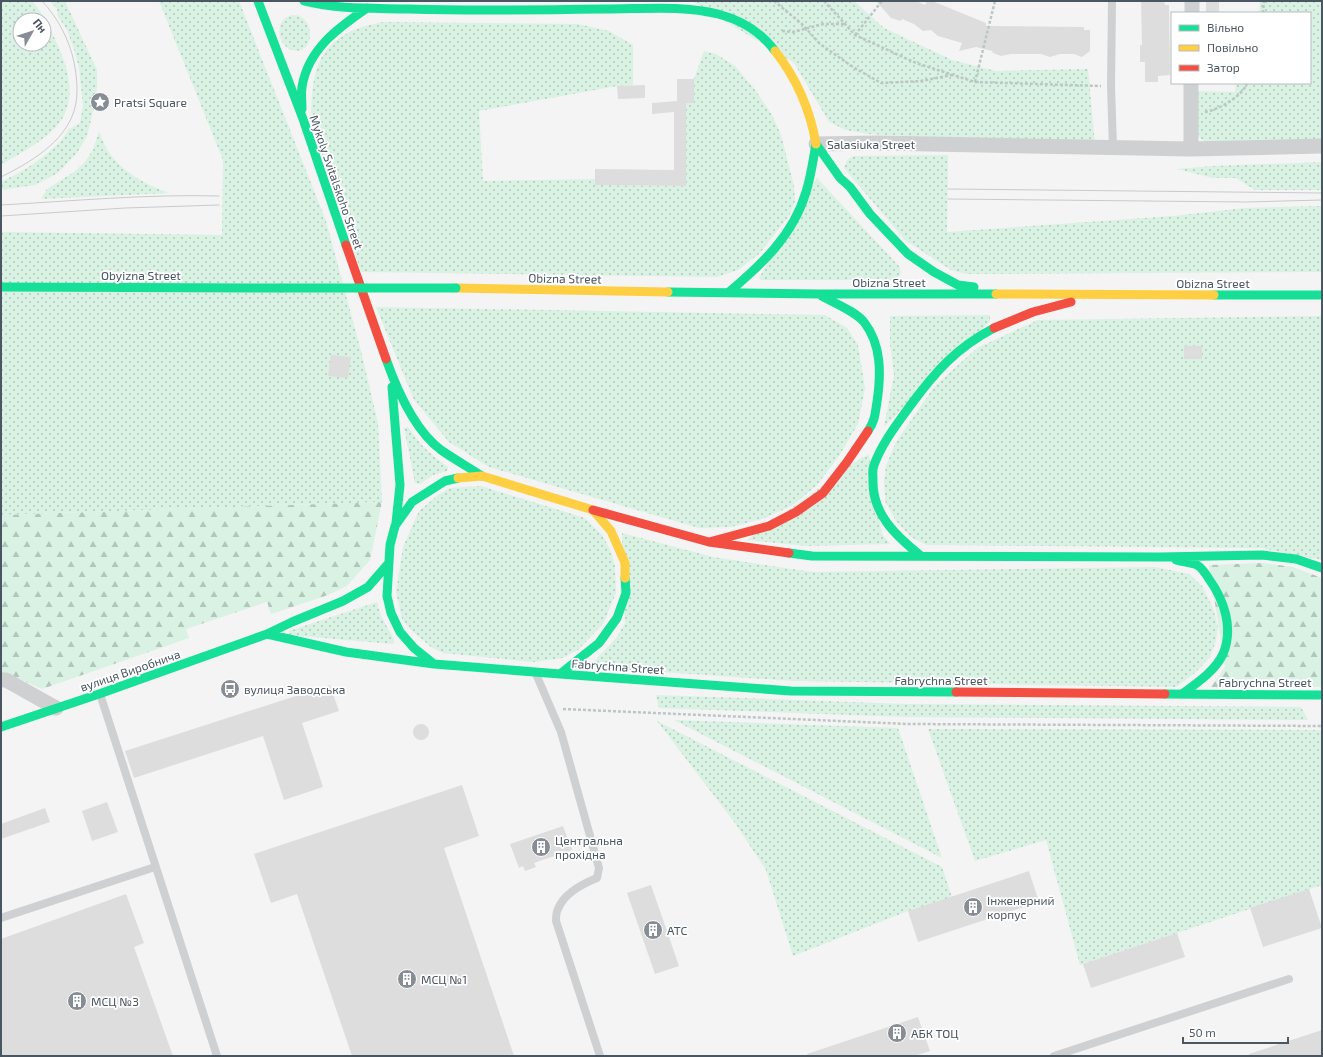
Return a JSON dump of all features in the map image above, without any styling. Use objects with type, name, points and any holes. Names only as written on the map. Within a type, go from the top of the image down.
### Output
[{"type":"main road","name":"Mykoly Svitalskoho Street","points":[[258,1],[302,119],[391,373]]},
{"type":"main road","name":"Salasiuka Street","points":[[304,1],[331,7],[472,11],[623,5],[700,11],[716,14],[732,19],[761,35],[780,56],[795,80],[809,111],[814,126],[816,144]]},
{"type":"main road","points":[[302,119],[302,87],[306,68],[319,46],[338,28],[367,8]]},
{"type":"main road","points":[[728,293],[775,251],[794,224],[809,186],[816,144]]},
{"type":"main road","points":[[816,144],[840,178],[850,187],[874,219],[908,254],[958,285],[1024,294]]},
{"type":"main road","name":"Obyizna Street","points":[[1,287],[456,288]]},
{"type":"main road","name":"Obizna Street","points":[[456,288],[819,294],[1322,295]]},
{"type":"main road","points":[[709,542],[769,526],[796,512],[823,493],[847,462],[874,422],[880,372],[878,355],[873,336],[863,321],[845,308],[819,294]]},
{"type":"main road","points":[[921,556],[903,543],[890,528],[875,503],[872,482],[874,463],[887,438],[927,383],[951,357],[972,341],[994,328],[1033,312],[1074,301],[1120,294]]},
{"type":"main road","points":[[391,373],[410,414],[426,435],[440,450],[482,476],[593,510],[709,542],[812,556],[1161,557],[1262,555],[1296,560],[1322,568]]},
{"type":"main road","points":[[391,373],[400,485],[395,526],[390,545],[387,596],[391,613],[400,632],[414,648],[434,664]]},
{"type":"main road","points":[[395,526],[412,502],[430,489],[445,481],[457,478],[482,476]]},
{"type":"main road","points":[[560,674],[599,642],[617,618],[626,593],[625,563],[620,550],[611,531],[593,510]]},
{"type":"main road","points":[[1161,557],[1198,565],[1212,583],[1224,606],[1229,630],[1225,647],[1217,663],[1202,679],[1182,694]]},
{"type":"main road","name":"вулиця Виробнича","points":[[1,727],[100,694],[267,634],[343,601],[368,587],[388,564]]},
{"type":"main road","name":"Fabrychna Street","points":[[267,634],[346,652],[434,664],[536,673],[792,691],[1322,695]]},
{"type":"street","points":[[1192,1],[1192,12]]},
{"type":"street","points":[[1191,84],[1191,149]]},
{"type":"street","name":"Salasiuka Street","points":[[816,144],[878,143],[1191,149],[1322,146]]},
{"type":"street","points":[[1,680],[6,680],[56,708]]},
{"type":"lane","points":[[1112,1],[1111,86],[1113,148]]},
{"type":"lane","points":[[536,673],[561,732],[599,868],[597,878],[576,888],[564,899],[557,910],[556,921],[600,1056]]},
{"type":"lane","points":[[100,694],[217,1056]]},
{"type":"lane","points":[[1,918],[155,867]]},
{"type":"lane","points":[[1054,1056],[1289,979]]},
{"type":"path","points":[[774,1],[806,28],[820,44],[853,67],[882,83],[922,81],[953,75]]},
{"type":"path","points":[[824,1],[855,35],[916,63],[976,82],[1111,86]]},
{"type":"path","points":[[855,35],[882,1]]},
{"type":"path","points":[[976,82],[995,1]]},
{"type":"path","points":[[1263,12],[1264,1]]},
{"type":"path","points":[[761,35],[771,30],[793,32],[823,24],[845,24]]},
{"type":"path","points":[[1191,115],[1211,112],[1222,107],[1246,88],[1247,84]]},
{"type":"path","points":[[551,708],[908,724],[1322,726]]},
{"type":"green space","points":[[1,1],[32,1],[40,12],[12,12],[12,52],[52,52],[52,33],[63,57],[69,79],[69,101],[66,112],[55,129],[33,146],[1,165]]},
{"type":"green space","points":[[50,1],[65,1],[97,70],[95,104],[87,136],[77,153],[58,173],[35,185],[1,190],[1,182],[24,170],[43,157],[60,142],[69,129],[80,123],[83,105],[79,68],[67,30],[57,15],[57,9]]},
{"type":"green space","points":[[159,1],[239,1],[326,221],[361,351],[378,423],[382,502],[1,515],[1,232],[222,235],[223,160]]},
{"type":"green space","points":[[692,1],[854,1],[884,28],[952,60],[996,71],[1088,69],[1095,145],[868,134],[846,130],[829,122],[794,63]]},
{"type":"green space","points":[[1260,1],[1322,1],[1322,139],[1209,143],[1202,140],[1197,134],[1194,91],[1235,92],[1236,84],[1311,84],[1311,12],[1259,12]]},
{"type":"green space","points":[[292,15],[297,15],[305,20],[309,29],[310,39],[305,48],[301,50],[295,51],[289,49],[285,46],[280,35],[279,30],[281,24],[285,18]]},
{"type":"green space","points":[[383,22],[578,24],[609,31],[633,45],[633,85],[617,86],[479,111],[483,181],[595,179],[596,185],[686,186],[686,103],[694,103],[694,79],[704,51],[716,54],[735,66],[756,91],[772,115],[781,135],[794,186],[795,201],[789,216],[759,254],[738,270],[717,277],[361,272],[311,120],[313,90],[318,64],[324,53],[333,44],[344,35],[359,28]]},
{"type":"green space","points":[[99,131],[108,151],[120,166],[143,182],[169,193],[41,199],[47,189],[74,172],[84,163],[93,150]]},
{"type":"green space","points":[[948,155],[947,232],[1173,216],[1245,208],[1322,206],[1322,272],[966,274],[951,270],[905,240],[844,168],[847,160],[853,156]]},
{"type":"green space","points":[[1322,162],[1322,190],[1255,190],[1236,178],[1213,178],[1177,169],[1212,166]]},
{"type":"green space","points":[[817,178],[899,266],[901,273],[899,276],[892,280],[761,280],[759,278]]},
{"type":"green space","points":[[376,307],[825,315],[847,328],[858,345],[865,388],[858,424],[839,456],[817,485],[793,505],[765,518],[731,527],[699,528],[489,467],[449,442],[414,400]]},
{"type":"green space","points":[[990,315],[990,321],[884,427],[894,375],[890,344],[890,316]]},
{"type":"green space","points":[[1322,316],[1322,560],[1261,548],[926,545],[911,537],[896,521],[885,501],[884,480],[886,466],[896,442],[934,387],[977,348],[1038,320]]},
{"type":"green space","points":[[408,427],[426,449],[448,467],[447,471],[433,475],[420,484],[415,483],[404,428]]},
{"type":"green space","points":[[869,455],[882,534],[890,544],[807,546],[747,540],[861,458]]},
{"type":"green space","points":[[481,486],[585,518],[603,536],[611,552],[615,566],[616,593],[603,624],[578,650],[562,658],[534,662],[443,653],[431,647],[410,629],[402,619],[396,592],[403,547],[419,511],[438,495],[450,488]]},
{"type":"green space","points":[[382,502],[370,560],[347,586],[328,595],[271,614],[267,602],[186,629],[189,638],[42,689],[6,673],[1,674],[1,515]]},
{"type":"green space","points":[[622,533],[713,557],[812,572],[1155,567],[1189,574],[1202,586],[1213,608],[1218,627],[1216,641],[1210,657],[1195,673],[1176,687],[794,681],[589,667],[617,637],[625,623]]},
{"type":"green space","points":[[1263,563],[1293,567],[1322,578],[1322,687],[1211,687],[1225,667],[1209,565]]},
{"type":"green space","points":[[377,602],[381,616],[394,639],[393,644],[289,635],[289,631]]},
{"type":"green space","points":[[656,695],[907,704],[1301,707],[1308,720],[905,717],[659,708]]},
{"type":"green space","points":[[674,720],[898,728],[942,858]]},
{"type":"green space","points":[[657,721],[942,867],[952,897],[908,911],[793,956],[766,870],[735,823]]},
{"type":"green space","points":[[928,729],[1322,730],[1322,885],[1080,965],[1046,840],[975,861]]},
{"type":"building","points":[[876,1],[916,1],[925,5],[927,1],[932,1],[986,23],[986,26],[1084,27],[1084,30],[1090,30],[1090,51],[1082,57],[1074,54],[1060,54],[1050,57],[1041,54],[1011,54],[1001,56],[993,53],[992,51],[976,47],[959,51],[962,43],[938,36],[931,30],[923,31],[914,24],[902,19],[901,21],[891,18]]},
{"type":"building","points":[[1141,1],[1164,1],[1165,5],[1169,5],[1170,75],[1158,76],[1158,82],[1145,82],[1145,62],[1140,62],[1140,45],[1142,45]]},
{"type":"building","points":[[1206,1],[1219,1],[1219,12],[1206,12]]},
{"type":"building","points":[[677,79],[694,79],[694,103],[686,103],[686,186],[595,185],[595,169],[674,170],[674,112],[652,114],[652,103],[677,101]]},
{"type":"building","points":[[645,85],[645,98],[618,99],[617,86]]},
{"type":"building","points":[[1184,346],[1202,346],[1202,359],[1184,359]]},
{"type":"building","points":[[331,355],[351,357],[348,378],[328,376]]},
{"type":"building","points":[[330,685],[339,711],[302,723],[323,787],[284,800],[263,736],[134,778],[125,751]]},
{"type":"building","points":[[421,724],[428,729],[429,732],[424,739],[421,740],[414,735],[413,732],[418,725]]},
{"type":"building","name":"МСЦ №1","points":[[462,785],[479,836],[444,848],[514,1056],[352,1056],[297,894],[271,903],[254,854]]},
{"type":"building","points":[[107,802],[118,832],[92,841],[82,811]]},
{"type":"building","points":[[45,808],[50,822],[1,839],[1,824]]},
{"type":"building","name":"Центральна прохідна","points":[[563,826],[572,850],[534,863],[536,867],[525,871],[523,866],[519,868],[510,844]]},
{"type":"building","name":"Інженерний корпус","points":[[1029,871],[1039,902],[918,942],[908,911]]},
{"type":"building","name":"АТС","points":[[651,885],[679,966],[655,974],[627,893]]},
{"type":"building","points":[[1309,889],[1322,928],[1263,947],[1250,908]]},
{"type":"building","name":"МСЦ №3","points":[[126,894],[144,943],[134,947],[173,1056],[1,1056],[1,939]]},
{"type":"building","points":[[1177,933],[1185,957],[1091,988],[1083,964]]},
{"type":"building","name":"АБК ТОЦ","points":[[918,1017],[930,1051],[914,1056],[807,1056],[807,1054]]},
{"type":"building","points":[[1322,1030],[1322,1056],[1249,1056],[1249,1054]]},
{"type":"tram line","points":[[1,177],[34,158],[54,142],[69,122],[76,105],[77,80],[72,53],[58,22],[42,1]]},
{"type":"tram line","points":[[948,189],[1322,193]]},
{"type":"tram line","points":[[1,205],[137,197],[219,196]]},
{"type":"tram line","points":[[948,199],[1246,202],[1322,200]]},
{"type":"tram line","points":[[1,216],[125,208],[219,205]]},
{"type":"traffic: fast","points":[[258,1],[303,119],[346,245]]},
{"type":"traffic: fast","points":[[304,1],[330,6],[370,8],[483,10],[691,9],[718,14],[742,23],[763,38],[775,51]]},
{"type":"traffic: fast","points":[[302,109],[302,87],[305,74],[311,61],[335,32],[367,8]]},
{"type":"traffic: fast","points":[[816,144],[840,178],[850,187],[870,214],[908,254],[934,272],[958,285],[974,287]]},
{"type":"traffic: fast","points":[[728,293],[764,260],[784,236],[793,222],[808,186],[816,144]]},
{"type":"traffic: fast","points":[[1,287],[281,288]]},
{"type":"traffic: fast","points":[[281,288],[456,288]]},
{"type":"traffic: fast","points":[[668,292],[996,294]]},
{"type":"traffic: fast","points":[[1214,295],[1322,295]]},
{"type":"traffic: fast","points":[[822,296],[860,318],[870,331],[874,340],[879,360],[879,381],[874,417],[868,431]]},
{"type":"traffic: fast","points":[[921,556],[895,532],[881,514],[874,492],[873,467],[890,434],[919,394],[938,372],[968,344],[994,328]]},
{"type":"traffic: fast","points":[[386,359],[395,383],[408,409],[431,442],[482,476]]},
{"type":"traffic: fast","points":[[392,387],[400,485],[396,523]]},
{"type":"traffic: fast","points":[[434,664],[414,648],[400,632],[391,613],[387,596],[390,545],[395,526],[412,502],[445,481],[458,478]]},
{"type":"traffic: fast","points":[[789,553],[812,556],[1161,557],[1262,555],[1296,559],[1322,568]]},
{"type":"traffic: fast","points":[[1176,560],[1195,564],[1204,571],[1223,605],[1226,615],[1228,634],[1220,660],[1194,686],[1182,694]]},
{"type":"traffic: fast","points":[[1,727],[267,634],[343,601],[368,587],[388,564]]},
{"type":"traffic: fast","points":[[267,634],[346,652],[434,664],[560,674],[599,643],[617,618],[626,593],[625,578]]},
{"type":"traffic: fast","points":[[560,674],[791,691],[956,692]]},
{"type":"traffic: fast","points":[[1165,694],[1322,695]]},
{"type":"traffic: slow","points":[[775,51],[790,72],[802,95],[816,144]]},
{"type":"traffic: slow","points":[[456,288],[668,292]]},
{"type":"traffic: slow","points":[[996,294],[1214,295]]},
{"type":"traffic: slow","points":[[458,478],[482,476],[593,510],[611,531],[625,563],[625,578]]},
{"type":"traffic: jam","points":[[346,245],[386,359]]},
{"type":"traffic: jam","points":[[994,328],[1033,312],[1071,302]]},
{"type":"traffic: jam","points":[[709,542],[769,526],[796,512],[823,493],[847,462],[868,431]]},
{"type":"traffic: jam","points":[[593,510],[709,542],[789,553]]},
{"type":"traffic: jam","points":[[956,692],[1165,694]]},
{"type":"place","name":"Pratsi Square","points":[[100,102]]},
{"type":"place","name":"вулиця Заводська","points":[[230,689]]},
{"type":"place","name":"Центральна прохідна","points":[[541,847]]},
{"type":"place","name":"Інженерний корпус","points":[[973,907]]},
{"type":"place","name":"АТС","points":[[653,930]]},
{"type":"place","name":"МСЦ №1","points":[[407,979]]},
{"type":"place","name":"МСЦ №3","points":[[77,1001]]},
{"type":"place","name":"АБК ТОЦ","points":[[897,1033]]}]
